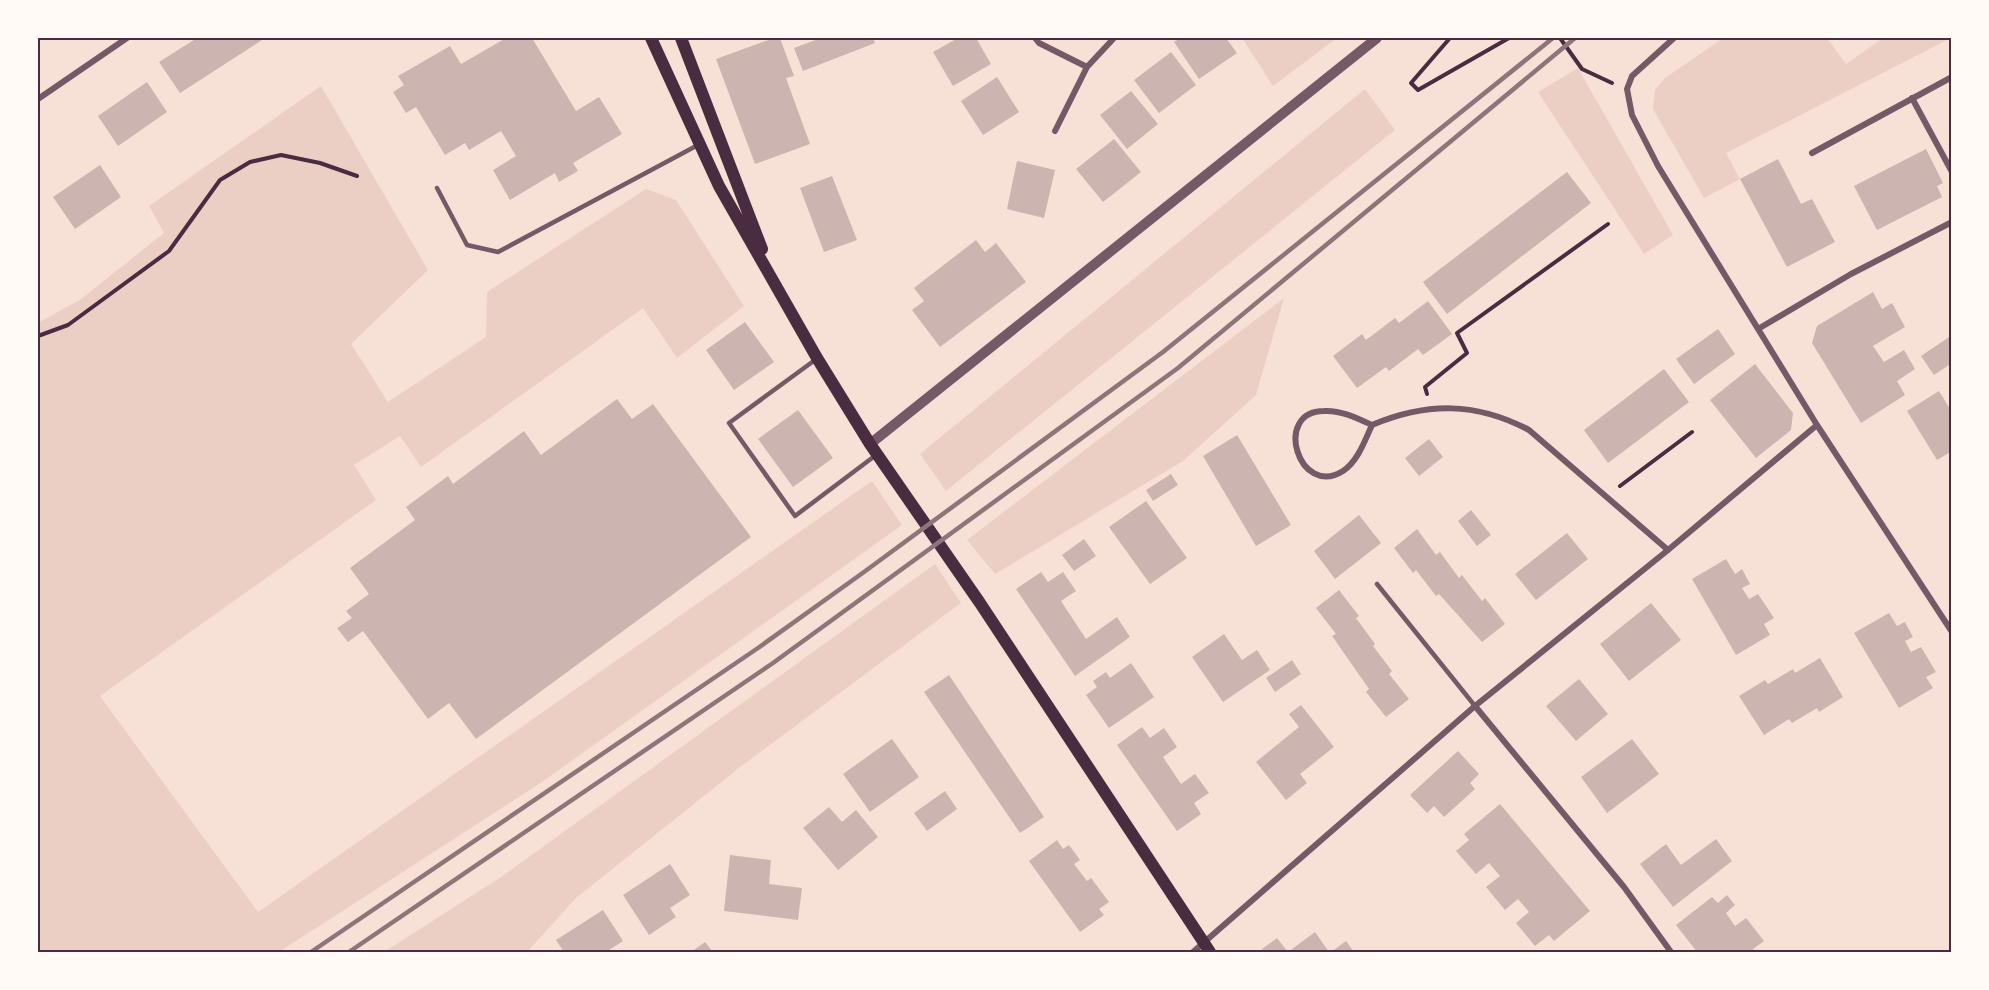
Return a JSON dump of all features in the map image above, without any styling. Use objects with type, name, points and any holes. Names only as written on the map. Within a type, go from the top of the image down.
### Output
[{"type":"main road","points":[[651,38],[698,146],[817,358],[874,449],[980,603],[1207,948]]},
{"type":"main road","points":[[681,38],[726,149],[772,276]]},
{"type":"street","points":[[38,99],[127,38]]},
{"type":"street","points":[[1035,38],[1039,43],[1088,67]]},
{"type":"street","points":[[1055,131],[1088,67],[1114,38]]},
{"type":"street","points":[[874,449],[1377,38]]},
{"type":"street","points":[[1674,38],[1632,76],[1627,89],[1632,115],[1658,166],[1817,425],[1952,632]]},
{"type":"street","points":[[1812,153],[1952,77]]},
{"type":"street","points":[[1912,98],[1952,172]]},
{"type":"street","points":[[1758,329],[1851,274],[1952,222]]},
{"type":"street","points":[[1372,425],[1355,459],[1342,471],[1319,475],[1310,471],[1296,454],[1294,443],[1297,428],[1307,416],[1321,410],[1337,411],[1372,425],[1433,410],[1468,408],[1503,416],[1529,430],[1668,550]]},
{"type":"street","points":[[1193,952],[1207,948],[1475,706],[1668,550],[1817,425]]},
{"type":"street","points":[[1475,706],[1624,886],[1671,952]]},
{"type":"lane","points":[[437,188],[467,245],[498,252],[698,146]]},
{"type":"lane","points":[[817,358],[729,423],[795,516],[874,449]]},
{"type":"lane","points":[[1377,584],[1475,706]]},
{"type":"path","points":[[1450,38],[1411,83],[1418,90],[1509,38]]},
{"type":"path","points":[[1560,38],[1582,69],[1590,75],[1627,89]]},
{"type":"path","points":[[38,336],[68,325],[169,251],[220,180],[250,162],[281,155],[320,163],[357,176]]},
{"type":"path","points":[[1433,410],[1425,387],[1467,353],[1457,333],[1608,224]]},
{"type":"path","points":[[1607,496],[1692,432]]},
{"type":"shaded area","points":[[1242,38],[1337,38],[1273,86]]},
{"type":"shaded area","points":[[1723,38],[1827,38],[1846,64],[1883,38],[1951,38],[1726,153],[1740,179],[1704,198],[1653,109],[1655,90],[1665,78]]},
{"type":"shaded area","points":[[1578,68],[1673,235],[1644,254],[1538,92]]},
{"type":"shaded area","points":[[321,86],[428,270],[351,344],[388,402],[486,337],[487,292],[646,189],[676,200],[744,306],[677,358],[643,308],[421,467],[400,436],[354,465],[376,500],[100,696],[258,912],[872,481],[902,525],[542,782],[279,952],[38,952],[38,323],[81,299],[164,233],[149,206]]},
{"type":"shaded area","points":[[1365,89],[1395,130],[946,491],[920,454]]},
{"type":"shaded area","points":[[1284,298],[1256,395],[1183,461],[995,574],[967,540]]},
{"type":"shaded area","points":[[935,564],[961,603],[744,764],[576,898],[527,952],[384,952],[501,877]]},
{"type":"building","points":[[197,38],[260,38],[262,40],[180,93],[159,62]]},
{"type":"building","points":[[506,38],[532,38],[576,111],[599,97],[622,134],[573,163],[578,171],[559,182],[555,173],[510,200],[493,170],[516,156],[501,131],[469,150],[465,143],[445,155],[416,107],[406,113],[393,92],[404,85],[398,76],[450,46],[461,64]]},
{"type":"building","points":[[774,38],[780,38],[794,76],[786,78],[810,144],[755,164],[716,59]]},
{"type":"building","points":[[821,38],[873,38],[875,43],[803,71],[794,48]]},
{"type":"building","points":[[958,38],[976,38],[991,64],[953,86],[933,52]]},
{"type":"building","points":[[1180,38],[1226,38],[1237,53],[1199,79],[1174,42]]},
{"type":"building","points":[[1171,52],[1196,85],[1159,113],[1134,80]]},
{"type":"building","points":[[997,77],[1019,112],[983,135],[961,101]]},
{"type":"building","points":[[147,82],[167,112],[118,146],[98,116]]},
{"type":"building","points":[[1131,91],[1158,124],[1127,149],[1100,115]]},
{"type":"building","points":[[1114,139],[1141,172],[1103,202],[1076,169]]},
{"type":"building","points":[[1926,149],[1943,183],[1937,186],[1942,197],[1877,230],[1854,186]]},
{"type":"building","points":[[1778,159],[1801,204],[1812,199],[1835,242],[1787,267],[1740,179]]},
{"type":"building","points":[[1017,161],[1055,170],[1044,218],[1007,209]]},
{"type":"building","points":[[100,165],[121,197],[75,229],[53,197]]},
{"type":"building","points":[[1567,172],[1591,203],[1447,314],[1423,282]]},
{"type":"building","points":[[832,176],[857,240],[824,252],[800,188]]},
{"type":"building","points":[[976,240],[985,252],[996,243],[1026,282],[940,347],[912,310],[924,301],[914,288]]},
{"type":"building","points":[[1873,292],[1882,309],[1892,303],[1905,327],[1873,346],[1884,362],[1904,350],[1915,369],[1897,381],[1905,395],[1861,423],[1812,343],[1817,326]]},
{"type":"building","points":[[1428,301],[1452,334],[1423,355],[1418,349],[1389,371],[1386,367],[1357,388],[1333,356],[1362,334],[1366,340],[1395,318],[1399,323]]},
{"type":"building","points":[[745,322],[774,362],[734,390],[706,350]]},
{"type":"building","points":[[1718,329],[1735,354],[1694,384],[1676,359]]},
{"type":"building","points":[[1952,335],[1952,363],[1934,375],[1921,356]]},
{"type":"building","points":[[1755,364],[1793,413],[1791,430],[1756,458],[1710,400]]},
{"type":"building","points":[[1664,369],[1689,402],[1608,463],[1584,430]]},
{"type":"building","points":[[1939,391],[1952,412],[1952,451],[1937,460],[1907,411]]},
{"type":"building","points":[[617,399],[632,419],[653,404],[751,537],[476,739],[449,703],[428,719],[363,631],[348,642],[337,628],[352,618],[346,611],[369,594],[350,568],[415,520],[406,507],[448,476],[453,484],[524,431],[541,455]]},
{"type":"building","points":[[798,410],[833,458],[793,487],[758,439]]},
{"type":"building","points":[[1237,435],[1291,525],[1256,546],[1203,456]]},
{"type":"building","points":[[1429,439],[1443,457],[1419,476],[1405,458]]},
{"type":"building","points":[[1171,474],[1178,485],[1153,501],[1146,490]]},
{"type":"building","points":[[1146,501],[1187,558],[1150,584],[1109,527]]},
{"type":"building","points":[[1471,510],[1491,535],[1477,546],[1458,521]]},
{"type":"building","points":[[1359,515],[1381,543],[1335,579],[1314,551]]},
{"type":"building","points":[[1417,529],[1436,555],[1440,552],[1459,578],[1462,575],[1482,601],[1485,598],[1505,624],[1482,642],[1439,594],[1436,596],[1416,570],[1413,573],[1394,548]]},
{"type":"building","points":[[1567,533],[1588,559],[1536,600],[1515,574]]},
{"type":"building","points":[[1084,539],[1096,556],[1074,571],[1062,555]]},
{"type":"building","points":[[1726,559],[1735,574],[1742,569],[1750,584],[1742,588],[1749,599],[1758,594],[1774,618],[1764,624],[1770,635],[1736,655],[1692,579]]},
{"type":"building","points":[[1041,572],[1048,582],[1063,572],[1076,591],[1061,601],[1086,639],[1117,617],[1130,637],[1075,676],[1016,589]]},
{"type":"building","points":[[1339,590],[1359,616],[1356,618],[1392,671],[1389,674],[1409,699],[1386,717],[1366,692],[1369,689],[1332,636],[1336,634],[1316,608]]},
{"type":"building","points":[[1651,603],[1681,640],[1629,681],[1600,644]]},
{"type":"building","points":[[1889,613],[1897,626],[1905,622],[1913,637],[1905,641],[1911,652],[1921,647],[1936,672],[1926,677],[1933,688],[1899,708],[1854,633]]},
{"type":"building","points":[[1224,634],[1242,660],[1257,650],[1270,670],[1223,702],[1192,657]]},
{"type":"building","points":[[1820,658],[1843,697],[1819,712],[1817,708],[1792,723],[1789,719],[1764,735],[1739,696],[1765,680],[1768,684],[1793,669],[1795,673]]},
{"type":"building","points":[[1292,660],[1301,674],[1275,692],[1266,678]]},
{"type":"building","points":[[1131,663],[1154,697],[1109,728],[1086,695],[1097,687],[1093,681],[1106,672],[1110,678]]},
{"type":"building","points":[[949,675],[1044,817],[1020,833],[924,692]]},
{"type":"building","points":[[1579,679],[1608,714],[1576,741],[1546,706]]},
{"type":"building","points":[[1301,705],[1334,747],[1300,774],[1307,783],[1286,800],[1256,762],[1299,727],[1289,714]]},
{"type":"building","points":[[1142,727],[1150,738],[1164,728],[1177,747],[1163,757],[1181,784],[1195,774],[1209,793],[1194,803],[1201,814],[1177,831],[1117,745]]},
{"type":"building","points":[[892,739],[919,777],[870,812],[843,774]]},
{"type":"building","points":[[1632,739],[1659,774],[1607,813],[1581,777]]},
{"type":"building","points":[[1458,751],[1479,774],[1470,783],[1475,789],[1444,817],[1434,806],[1427,813],[1410,795]]},
{"type":"building","points":[[945,791],[957,809],[927,831],[914,813]]},
{"type":"building","points":[[1500,804],[1590,911],[1554,941],[1549,935],[1535,946],[1516,923],[1529,912],[1518,899],[1505,910],[1486,887],[1500,876],[1489,863],[1476,874],[1456,851],[1469,840],[1464,834]]},
{"type":"building","points":[[829,807],[842,822],[856,810],[878,837],[838,870],[803,828]]},
{"type":"building","points":[[1716,839],[1732,861],[1673,907],[1640,864],[1666,844],[1681,865]]},
{"type":"building","points":[[1057,840],[1063,849],[1069,845],[1080,860],[1074,864],[1087,881],[1091,878],[1109,902],[1099,909],[1104,915],[1080,932],[1029,861]]},
{"type":"building","points":[[730,855],[771,860],[769,884],[802,888],[798,920],[724,911]]},
{"type":"building","points":[[670,864],[690,895],[670,908],[676,917],[649,935],[623,895]]},
{"type":"building","points":[[1727,895],[1735,905],[1726,913],[1735,926],[1746,918],[1764,941],[1753,949],[1755,952],[1697,952],[1676,925],[1712,897],[1718,903]]},
{"type":"building","points":[[603,910],[623,941],[606,952],[564,952],[556,940]]},
{"type":"building","points":[[1315,932],[1329,952],[1288,952]]},
{"type":"building","points":[[1277,938],[1288,952],[1264,952],[1262,949]]},
{"type":"building","points":[[1346,941],[1354,952],[1331,952]]},
{"type":"building","points":[[705,942],[713,952],[691,952]]},
{"type":"railway","points":[[311,952],[758,648],[1163,352],[1553,38]]},
{"type":"railway","points":[[349,952],[773,663],[1178,368],[1575,38]]}]
